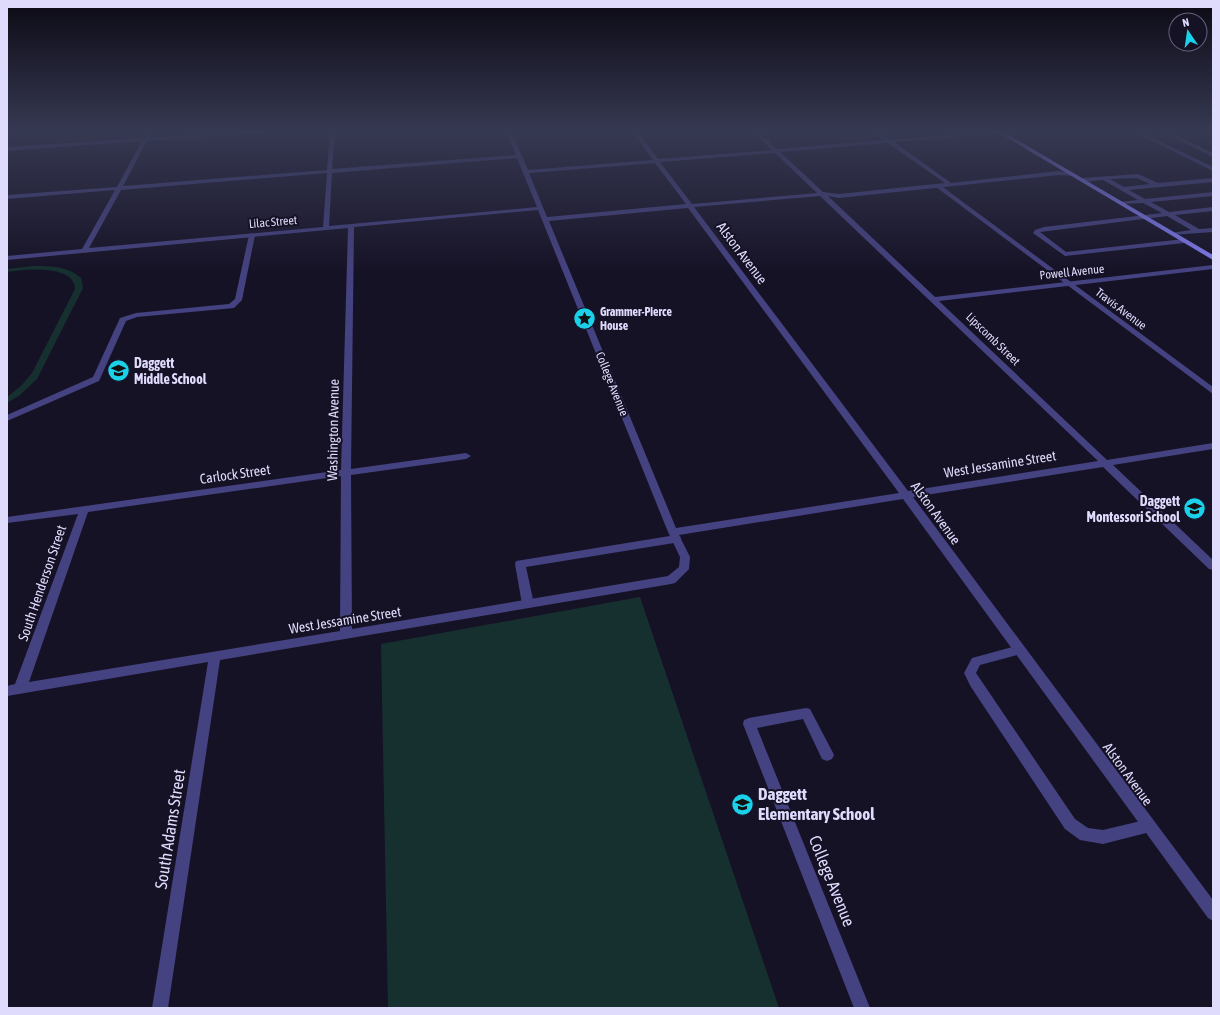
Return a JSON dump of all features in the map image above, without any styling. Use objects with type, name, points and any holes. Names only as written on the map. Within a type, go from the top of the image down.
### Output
[{"type":"main road","points":[[1080,178],[1213,258]]},
{"type":"street","points":[[84,251],[124,178]]},
{"type":"street","points":[[7,197],[245,178]]},
{"type":"street","points":[[326,228],[329,178]]},
{"type":"street","name":"College Avenue","points":[[529,178],[675,536],[685,557],[684,569]]},
{"type":"street","name":"Alston Avenue","points":[[670,178],[906,495],[1213,913]]},
{"type":"street","name":"Lipscomb Street","points":[[805,178],[1213,566]]},
{"type":"street","points":[[942,178],[951,185]]},
{"type":"street","points":[[545,219],[822,194],[840,196],[1011,178]]},
{"type":"street","points":[[1083,180],[1100,178]]},
{"type":"street","points":[[1105,178],[1198,231]]},
{"type":"street","points":[[1143,178],[1157,185]]},
{"type":"street","points":[[1123,189],[1213,180]]},
{"type":"street","name":"Travis Avenue","points":[[938,186],[1213,391]]},
{"type":"street","points":[[1122,204],[1213,194]]},
{"type":"street","name":"Lilac Street","points":[[7,258],[541,208]]},
{"type":"street","points":[[1184,241],[1064,254],[1036,233],[1037,231],[1044,229],[1213,209]]},
{"type":"street","name":"Washington Avenue","points":[[346,635],[346,473],[351,226]]},
{"type":"street","points":[[1173,234],[1212,230]]},
{"type":"street","points":[[7,418],[96,379],[123,320],[136,315],[232,306],[238,300],[252,235]]},
{"type":"street","name":"Powell Avenue","points":[[933,299],[1213,267]]},
{"type":"street","name":"West Jessamine Street","points":[[528,604],[520,564],[906,495],[1104,462],[1213,446]]},
{"type":"street","name":"Carlock Street","points":[[7,520],[466,456]]},
{"type":"street","name":"South Henderson Street","points":[[20,689],[84,510]]},
{"type":"street","name":"West Jessamine Street","points":[[7,691],[670,580],[684,569]]},
{"type":"street","points":[[1020,650],[976,661],[970,673],[975,683],[1070,824],[1085,835],[1103,837],[1149,826]]},
{"type":"street","name":"South Adams Street","points":[[160,1008],[215,656]]},
{"type":"street","name":"College Avenue","points":[[827,754],[806,713],[749,724],[862,1008]]},
{"type":"green space","points":[[33,266],[52,267],[70,271],[81,278],[83,288],[37,379],[20,395],[7,403],[7,397],[21,386],[32,373],[75,289],[73,281],[67,275],[58,272],[36,269],[7,272],[7,269]]},
{"type":"green space","points":[[640,597],[779,1008],[388,1008],[381,644]]},
{"type":"place","name":"Grammer-Pierce House","points":[[585,319]]},
{"type":"place","name":"Daggett Middle School","points":[[118,371]]},
{"type":"place","name":"Daggett Montessori School","points":[[1195,509]]},
{"type":"place","name":"Daggett Elementary School","points":[[742,804]]}]
